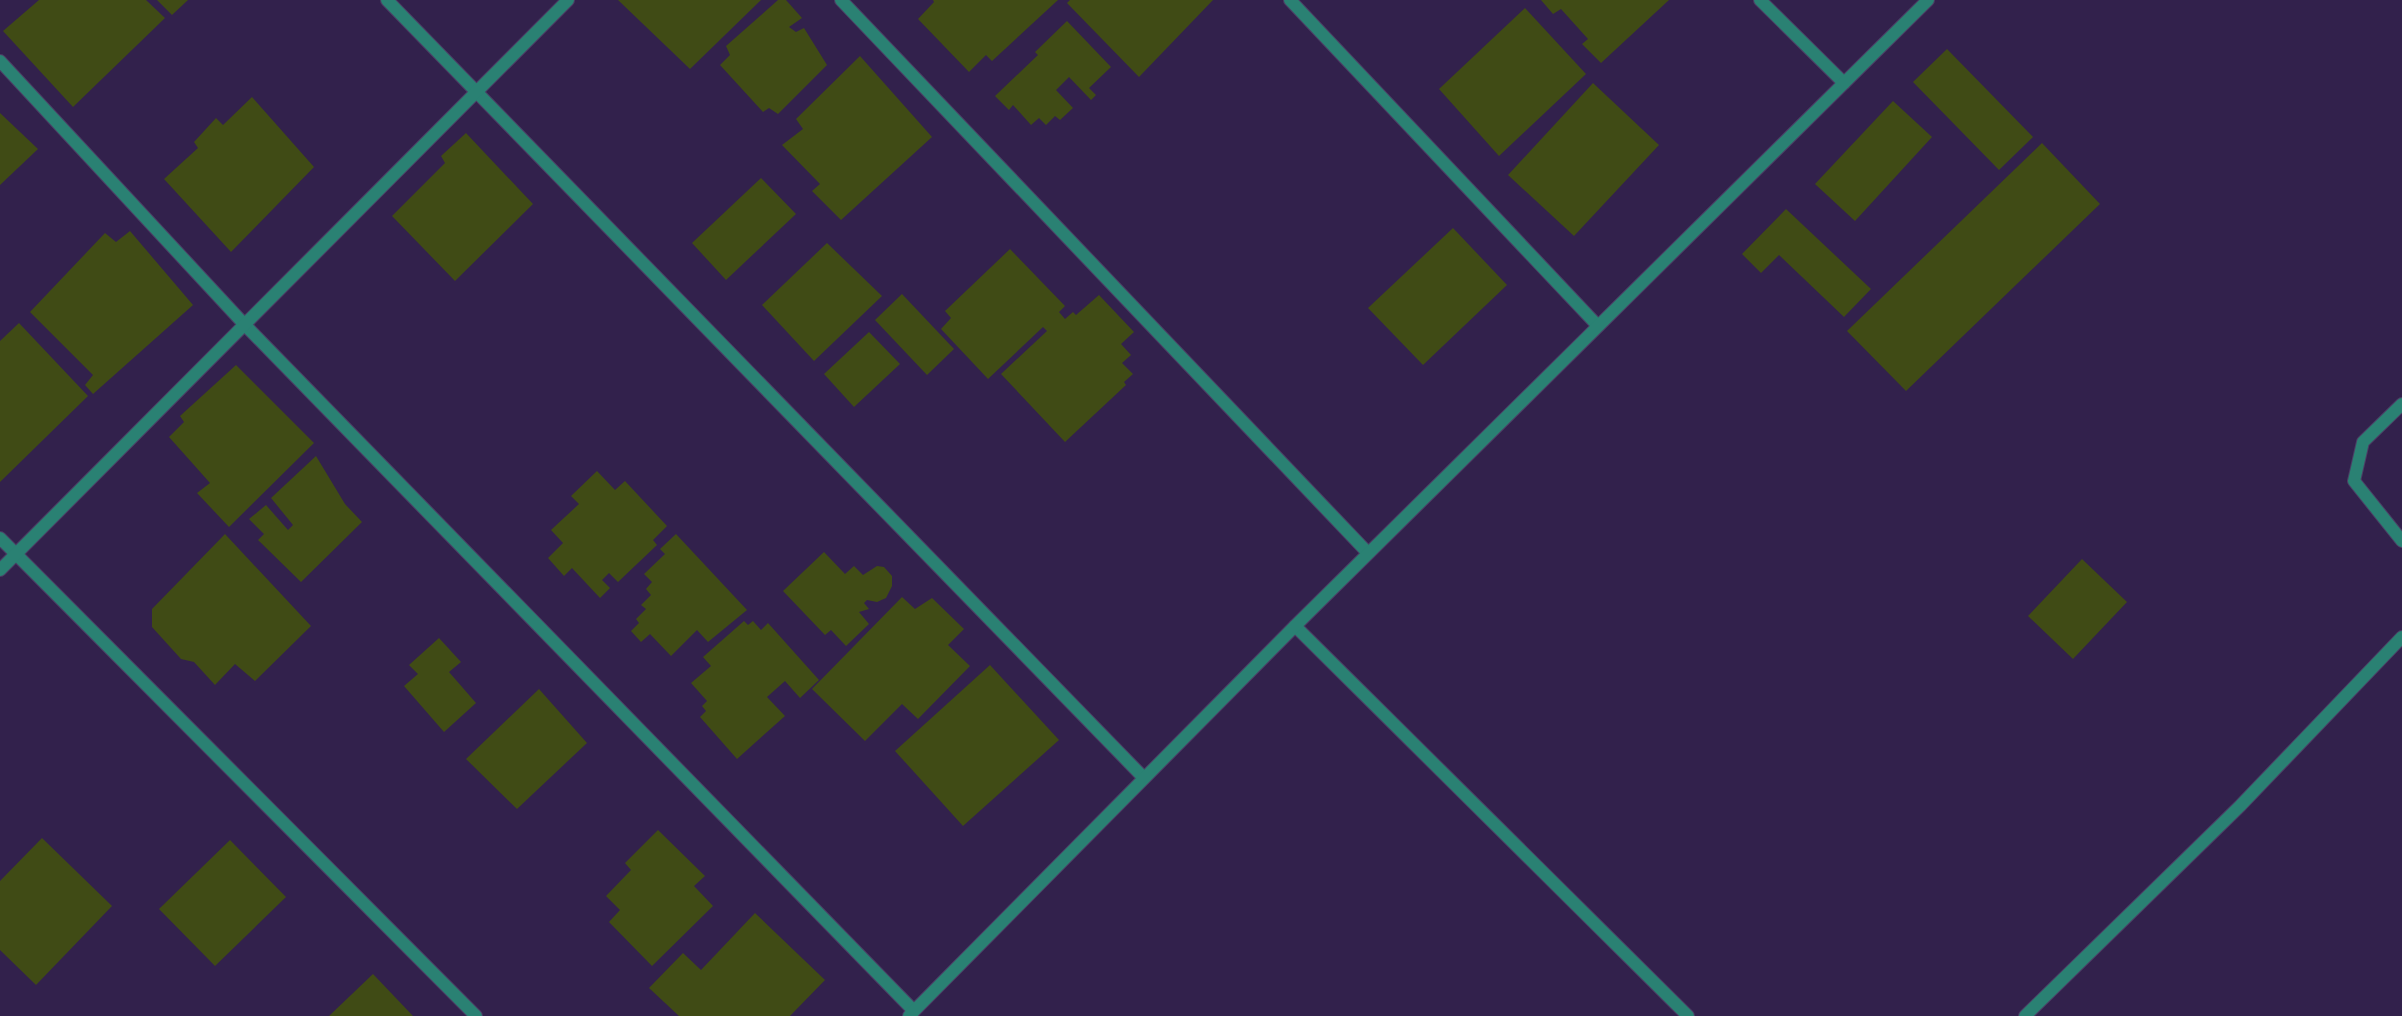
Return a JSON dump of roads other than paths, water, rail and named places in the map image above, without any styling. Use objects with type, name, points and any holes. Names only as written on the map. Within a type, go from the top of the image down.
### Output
[{"type":"street","points":[[387,0],[1144,778]]},
{"type":"street","points":[[0,570],[568,0]]},
{"type":"street","points":[[842,0],[1368,553]]},
{"type":"street","points":[[1290,0],[1598,326]]},
{"type":"street","points":[[1760,0],[1844,83]]},
{"type":"street","points":[[0,61],[244,324],[912,1013],[1368,553],[1928,0]]},
{"type":"street","points":[[2402,404],[2363,442],[2354,481],[2402,541]]},
{"type":"street","points":[[0,538],[476,1016]]},
{"type":"street","points":[[1295,626],[1689,1016]]},
{"type":"street","points":[[2025,1016],[2240,806],[2402,637]]}]
